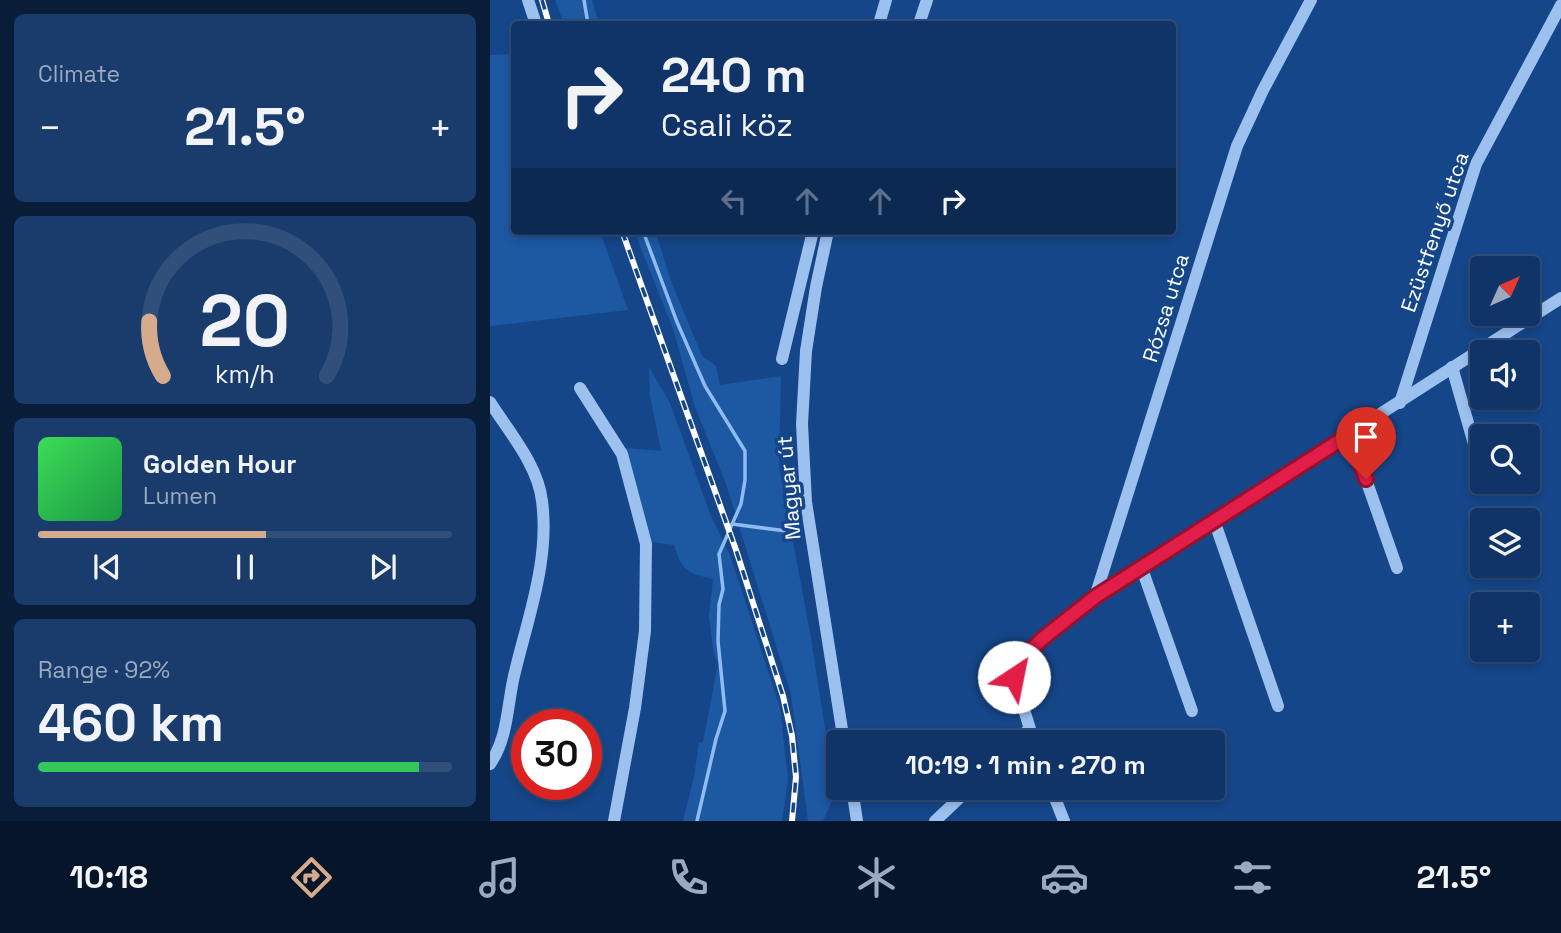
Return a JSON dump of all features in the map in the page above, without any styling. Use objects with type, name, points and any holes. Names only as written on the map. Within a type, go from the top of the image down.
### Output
[{"type":"street","points":[[528,0],[535,21]]},
{"type":"street","points":[[880,21],[886,0]]},
{"type":"street","points":[[920,21],[927,0]]},
{"type":"street","name":"Rózsa utca","points":[[1095,597],[1237,146],[1263,90],[1311,0]]},
{"type":"street","name":"Ezüstfenyő utca","points":[[1400,403],[1476,164],[1561,5]]},
{"type":"street","points":[[782,359],[812,235]]},
{"type":"street","name":"Magyar út","points":[[827,235],[808,339],[802,424],[806,502],[842,730]]},
{"type":"street","points":[[1030,730],[1016,687],[1015,671],[1024,657],[1053,628],[1142,566],[1561,298]]},
{"type":"street","points":[[1452,367],[1470,430]]},
{"type":"street","points":[[580,388],[622,454],[646,544],[645,631],[635,708],[614,821]]},
{"type":"street","points":[[490,402],[524,454],[535,475],[542,501],[542,550],[538,581],[513,678],[504,734],[490,764]]},
{"type":"street","points":[[1350,434],[1397,568]]},
{"type":"street","points":[[1214,520],[1278,706]]},
{"type":"street","points":[[1142,566],[1192,711]]},
{"type":"street","points":[[854,800],[857,821]]},
{"type":"street","points":[[935,821],[957,800]]},
{"type":"street","points":[[1056,800],[1064,821]]},
{"type":"shaded area","points":[[555,0],[592,0],[598,21],[563,21]]},
{"type":"shaded area","points":[[511,54],[511,235],[601,235],[628,310],[490,326],[490,55]]},
{"type":"shaded area","points":[[636,235],[656,235],[671,281],[702,356],[716,366],[720,385],[781,376],[779,466],[826,736],[826,800],[832,800],[823,821],[808,821],[791,694],[726,484],[695,407],[673,329]]},
{"type":"shaded area","points":[[649,367],[670,403],[711,516],[730,555],[780,708],[788,779],[782,821],[683,821],[699,743],[703,742],[718,664],[713,649],[709,616],[713,579],[687,570],[674,545],[650,542],[625,448],[661,451],[650,396]]},
{"type":"waterway","points":[[584,0],[588,21]]},
{"type":"waterway","points":[[644,235],[677,322],[705,386],[745,451],[745,480],[741,504],[719,554],[723,589],[719,605],[718,641],[725,711],[697,821]]},
{"type":"waterway","points":[[732,524],[794,532]]},
{"type":"railway","points":[[542,0],[548,21]]},
{"type":"railway","points":[[623,235],[736,550],[783,696],[792,736],[796,777],[792,821]]},
{"type":"route","points":[[1014,677],[1024,657],[1053,628],[1095,597],[1350,434],[1366,479]]}]
